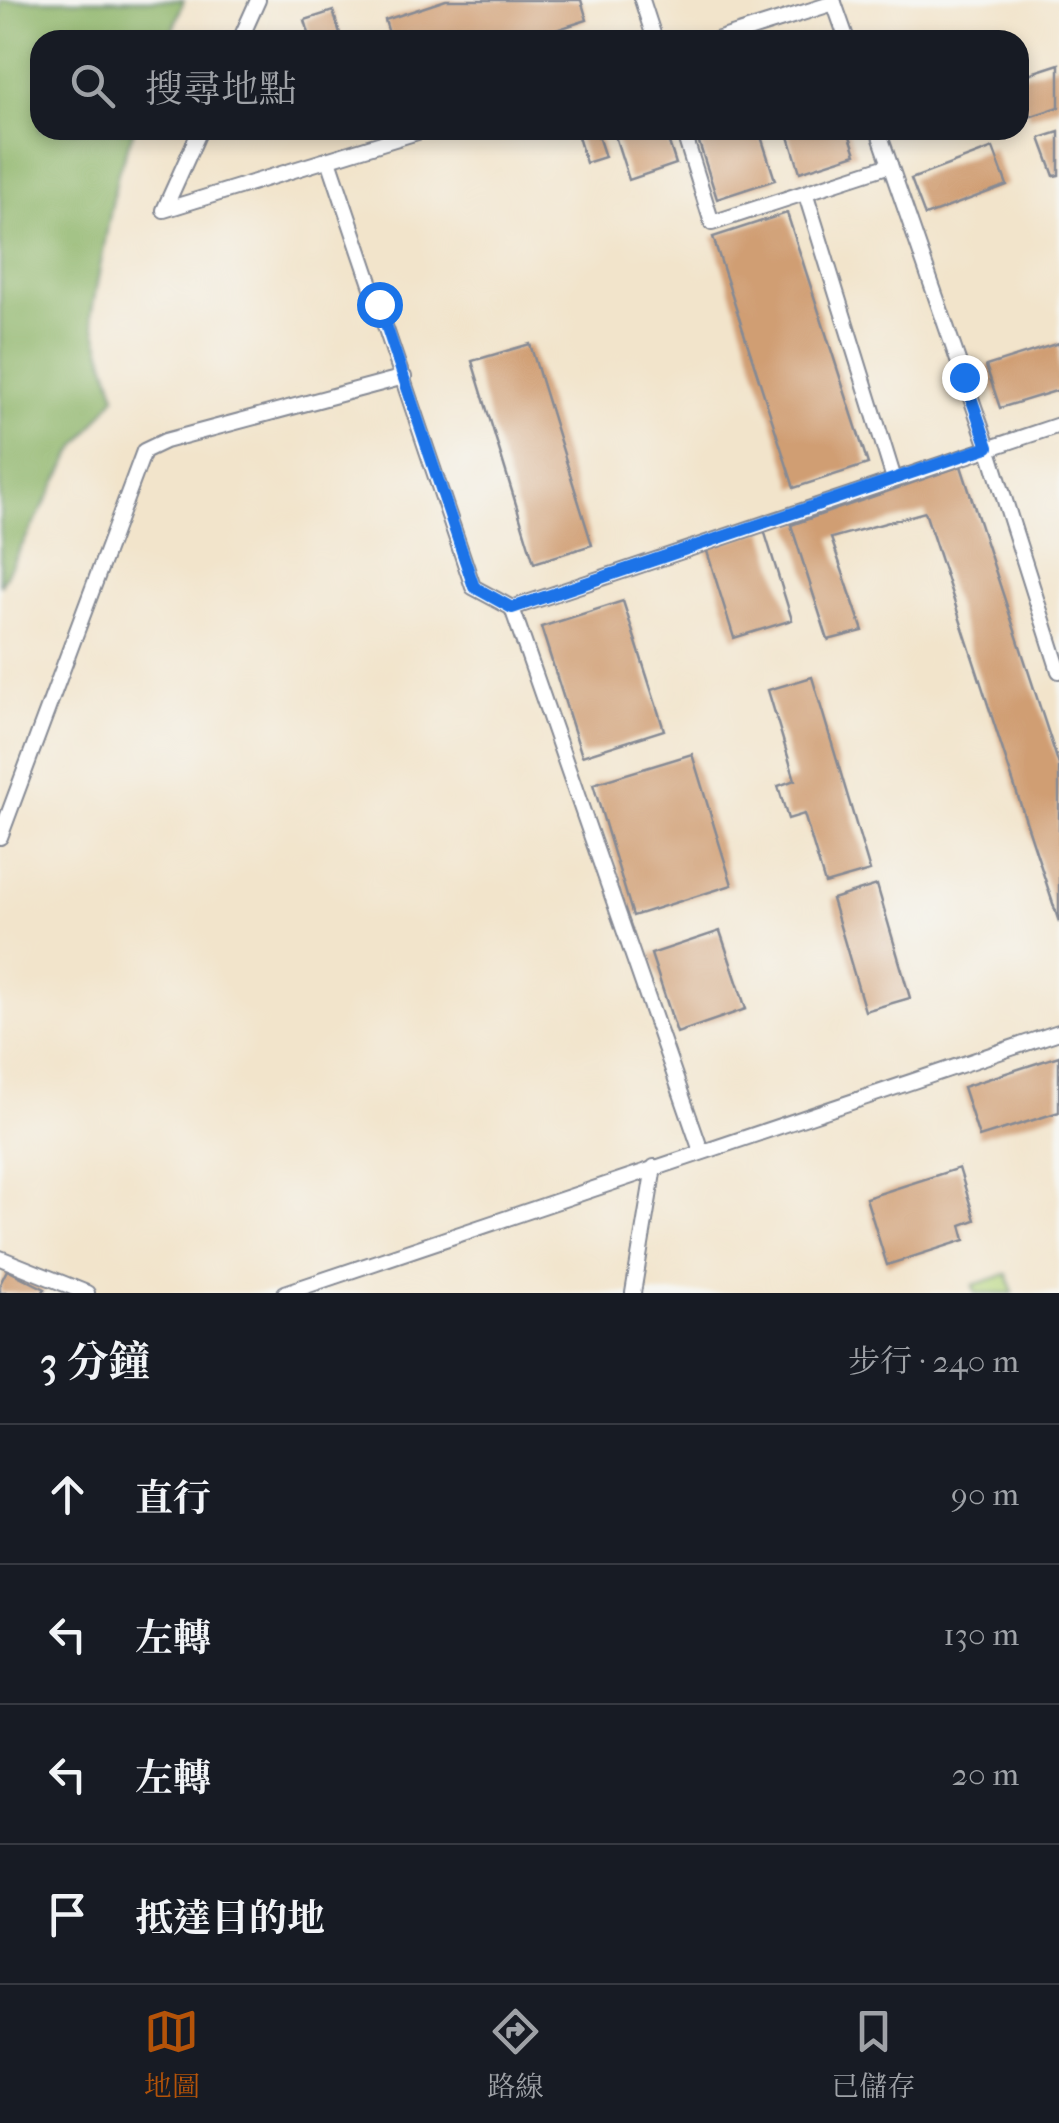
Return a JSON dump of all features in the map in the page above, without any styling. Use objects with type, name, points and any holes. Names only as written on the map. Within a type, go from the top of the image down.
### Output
[{"type":"lane","points":[[244,30],[258,0]]},
{"type":"lane","points":[[642,0],[652,30]]},
{"type":"lane","points":[[747,30],[834,2],[844,30]]},
{"type":"lane","points":[[196,140],[164,210],[392,140]]},
{"type":"lane","points":[[686,140],[712,223],[890,165]]},
{"type":"lane","points":[[881,140],[988,447],[1059,672]]},
{"type":"lane","points":[[328,160],[474,587],[512,608],[701,1151]]},
{"type":"lane","points":[[806,195],[894,479]]},
{"type":"lane","points":[[0,836],[144,451],[165,441],[404,377]]},
{"type":"lane","points":[[512,608],[1059,424]]},
{"type":"lane","points":[[285,1293],[1059,1032]]},
{"type":"lane","points":[[632,1293],[654,1167]]},
{"type":"lane","points":[[0,1258],[87,1293]]},
{"type":"green space","points":[[0,0],[184,0],[173,30],[30,30],[30,140],[130,140],[118,172],[91,316],[116,396],[73,452],[0,586]]},
{"type":"green space","points":[[1007,1274],[1013,1293],[975,1293],[973,1285]]},
{"type":"building","points":[[446,0],[581,0],[587,20],[556,30],[388,30],[385,20]]},
{"type":"building","points":[[333,11],[339,30],[308,30],[305,20]]},
{"type":"building","points":[[1059,64],[1059,107],[1029,117],[1029,74]]},
{"type":"building","points":[[1059,132],[1059,175],[1054,176],[1040,138]]},
{"type":"building","points":[[579,140],[599,140],[605,157],[586,163]]},
{"type":"building","points":[[616,140],[668,140],[676,164],[629,180]]},
{"type":"building","points":[[698,140],[762,140],[775,180],[717,199]]},
{"type":"building","points":[[790,140],[851,140],[856,154],[800,172]]},
{"type":"building","points":[[993,148],[1007,185],[925,216],[911,179]]},
{"type":"building","points":[[787,213],[868,464],[794,488],[713,237]]},
{"type":"building","points":[[1059,343],[1059,390],[1000,408],[986,366]]},
{"type":"building","points":[[530,344],[592,545],[534,563],[472,361]]},
{"type":"building","points":[[961,466],[1059,765],[1059,922],[925,512],[831,538],[863,631],[828,640],[791,525]]},
{"type":"building","points":[[764,530],[792,620],[734,638],[706,548]]},
{"type":"building","points":[[623,601],[664,730],[582,756],[541,627]]},
{"type":"building","points":[[812,677],[870,871],[825,884],[804,814],[788,819],[778,786],[795,780],[768,690]]},
{"type":"building","points":[[692,754],[732,885],[633,916],[593,784]]},
{"type":"building","points":[[877,885],[910,998],[865,1011],[832,899]]},
{"type":"building","points":[[720,931],[746,1009],[677,1033],[651,954]]},
{"type":"building","points":[[1059,1056],[1059,1112],[979,1137],[963,1087]]},
{"type":"building","points":[[959,1168],[975,1220],[961,1225],[965,1240],[887,1265],[866,1198]]},
{"type":"building","points":[[7,1270],[45,1289],[42,1293],[0,1293]]},
{"type":"route","points":[[379,304],[474,587],[512,608],[988,447],[964,377]]}]
